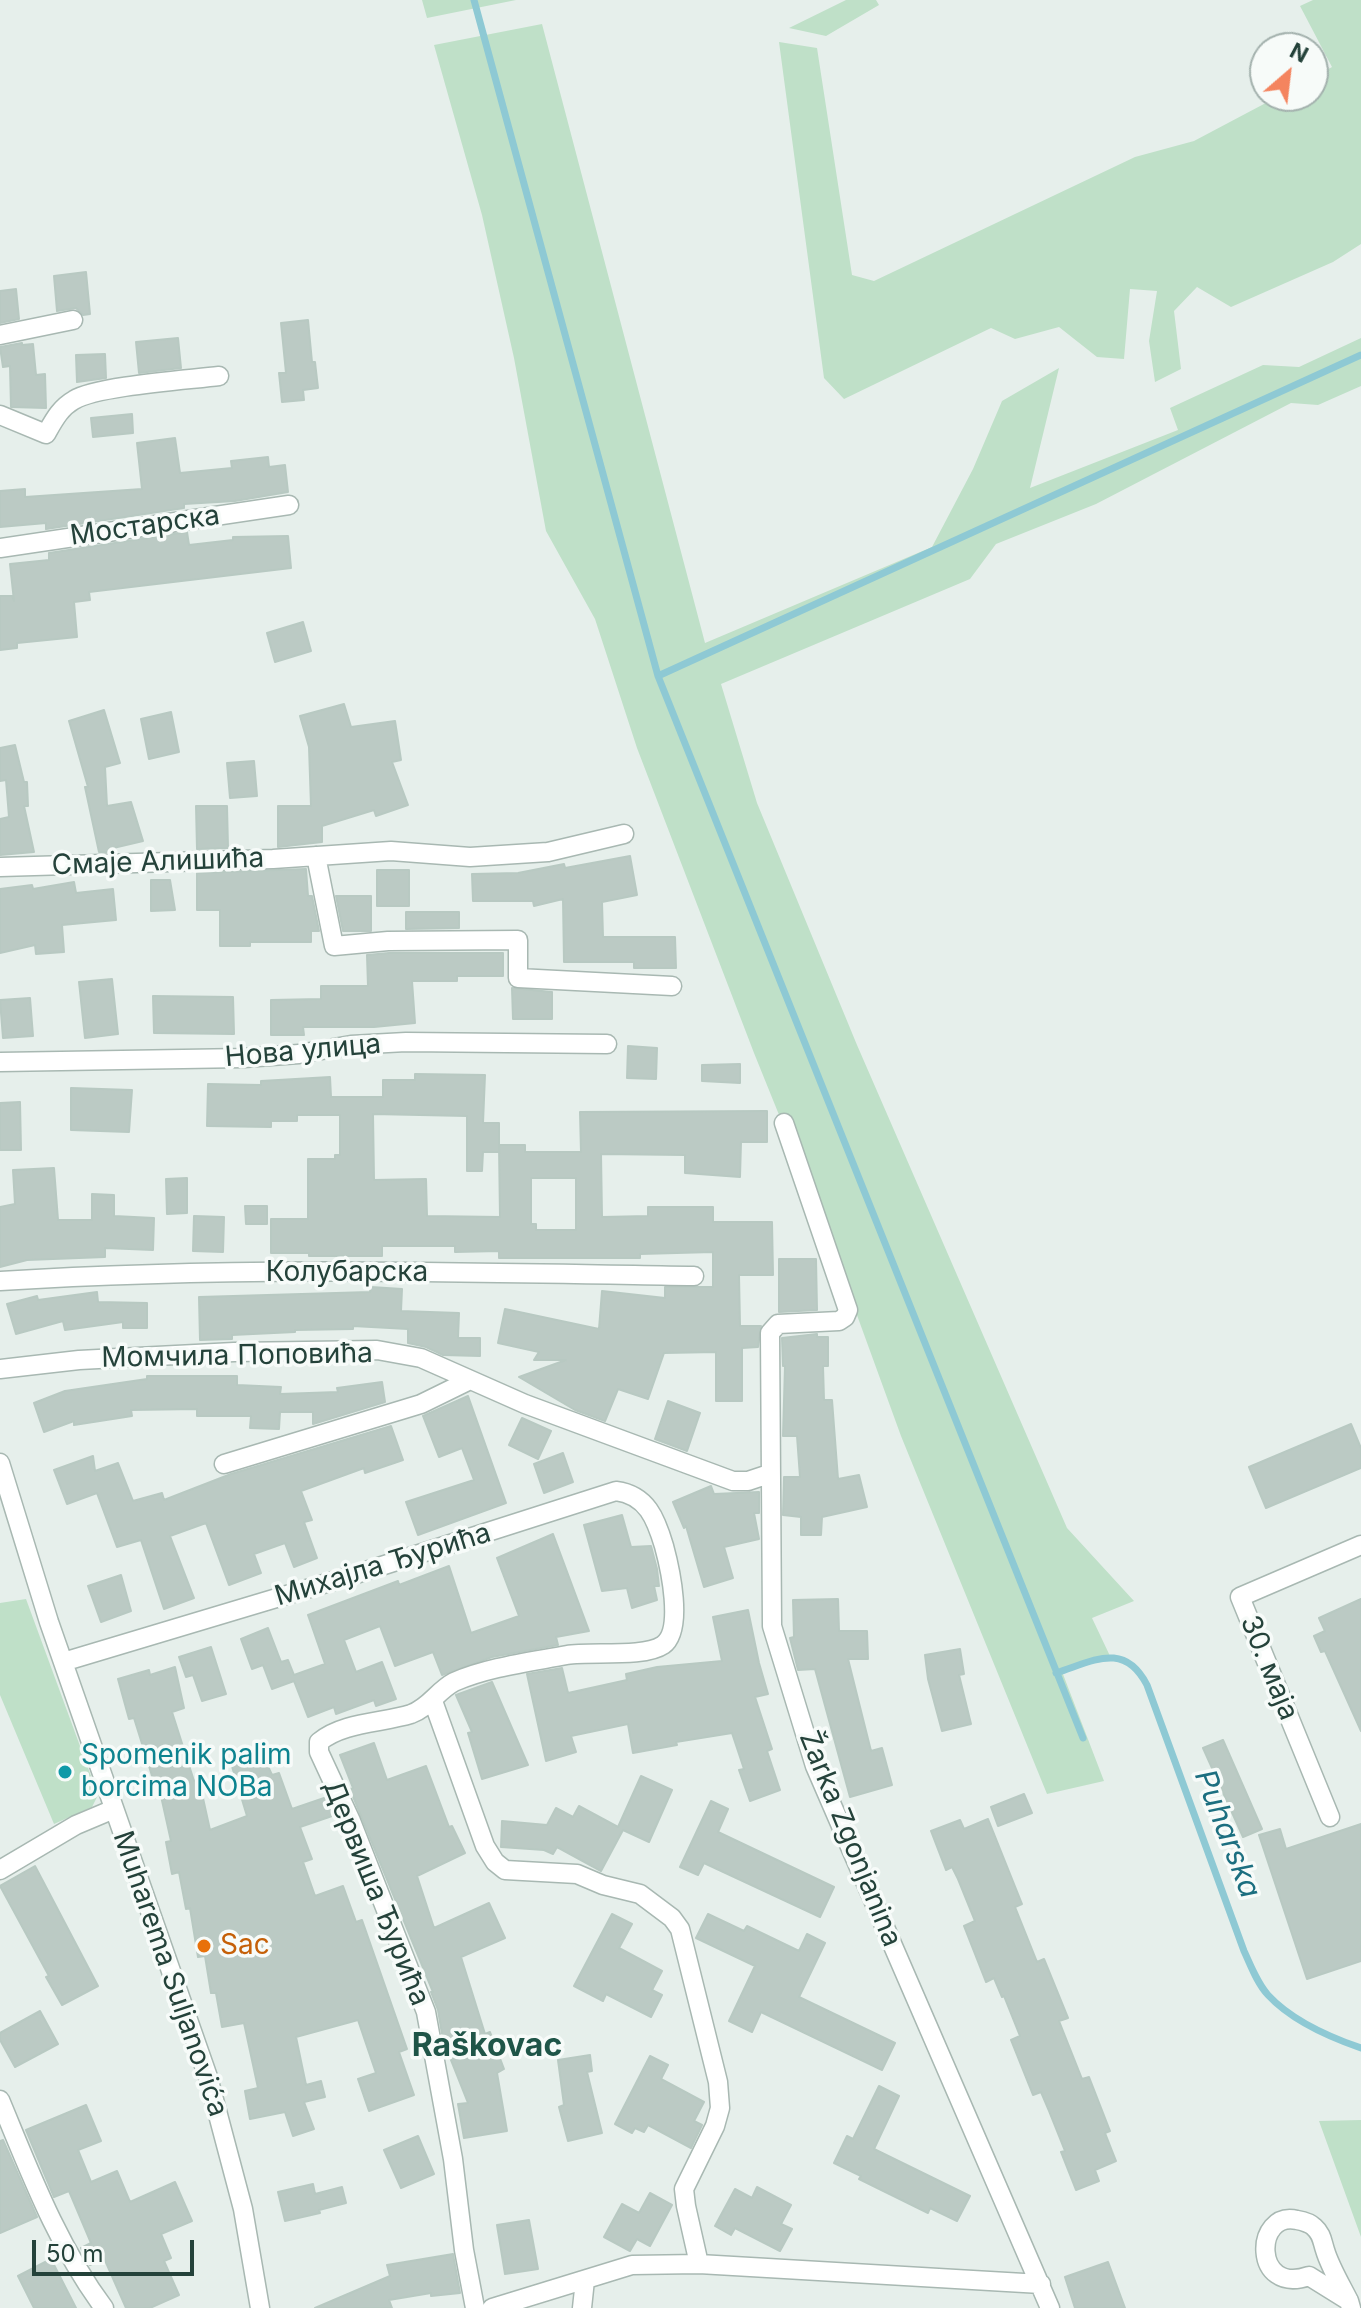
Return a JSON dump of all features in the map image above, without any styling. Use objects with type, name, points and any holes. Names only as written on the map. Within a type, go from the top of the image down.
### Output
[{"type":"street","points":[[0,335],[73,320]]},
{"type":"street","points":[[0,415],[46,434],[57,413],[76,398],[101,391],[219,376]]},
{"type":"street","name":"Мостарска","points":[[0,548],[289,505]]},
{"type":"street","name":"Смаје Алишића","points":[[0,867],[391,851],[470,857],[548,852],[624,834]]},
{"type":"street","points":[[316,856],[334,946],[388,941],[518,940],[518,978],[672,986]]},
{"type":"street","name":"Нова улица","points":[[0,1062],[244,1058],[299,1054],[351,1045],[406,1042],[607,1044]]},
{"type":"street","name":"Žarka Zgonjanina","points":[[784,1123],[848,1310],[839,1321],[778,1324],[770,1333],[772,1626],[815,1766],[1050,2308]]},
{"type":"street","name":"Колубарска","points":[[0,1281],[143,1274],[694,1276]]},
{"type":"street","name":"Момчила Поповића","points":[[0,1369],[79,1360],[234,1352],[377,1350],[421,1358],[525,1404],[733,1481],[748,1481],[769,1474]]},
{"type":"street","points":[[224,1464],[421,1404],[470,1380]]},
{"type":"street","name":"Muharema Suljanovića","points":[[0,1463],[63,1662],[208,2077],[243,2209],[260,2308]]},
{"type":"street","name":"Михајла Ђурића","points":[[63,1662],[350,1576],[616,1491],[636,1496],[648,1508],[658,1527],[667,1557]]},
{"type":"street","name":"30. маја","points":[[1330,1817],[1240,1597],[1361,1545]]},
{"type":"street","name":"Дервиша Ђурића","points":[[475,2308],[464,2250],[453,2159],[426,2012],[351,1821],[319,1752],[319,1742],[340,1731],[426,1708],[443,1688],[475,1675],[571,1654],[648,1650],[662,1646],[673,1630],[673,1600],[667,1557]]},
{"type":"street","points":[[433,1701],[485,1846],[495,1862],[505,1870],[577,1874],[603,1885],[640,1894],[672,1918],[680,1929],[718,2082],[720,2108],[715,2126],[684,2189],[699,2264]]},
{"type":"street","points":[[0,1870],[76,1825],[114,1809]]},
{"type":"street","points":[[0,2100],[56,2233],[81,2278],[104,2308]]},
{"type":"street","points":[[1294,2219],[1313,2225],[1323,2238],[1325,2250],[1350,2305],[1309,2276],[1298,2279],[1283,2277],[1273,2271],[1265,2259],[1264,2244],[1269,2232],[1281,2222],[1294,2219]]},
{"type":"street","points":[[492,2308],[632,2265],[699,2264],[1041,2284]]},
{"type":"street","points":[[582,2308],[585,2280]]},
{"type":"green space","points":[[422,0],[516,0],[427,18]]},
{"type":"green space","points":[[846,0],[876,0],[879,5],[826,36],[789,28]]},
{"type":"green space","points":[[1313,0],[1361,0],[1361,244],[1333,262],[1231,307],[1197,287],[1174,311],[1181,369],[1155,382],[1149,341],[1157,291],[1130,289],[1124,359],[1097,357],[1059,327],[1015,339],[991,328],[844,399],[824,378],[779,42],[817,48],[852,275],[874,281],[1135,157],[1194,141],[1249,112],[1329,112],[1329,69],[1332,67],[1329,61],[1329,32],[1314,32],[1300,6]]},
{"type":"green space","points":[[542,24],[705,643],[932,547],[973,469],[1002,401],[1059,368],[1030,488],[1178,430],[1170,408],[1263,365],[1299,367],[1361,338],[1361,386],[1318,405],[1291,403],[1096,504],[996,544],[970,579],[721,684],[757,803],[857,1045],[1067,1528],[1134,1601],[1092,1618],[1110,1656],[1061,1669],[1104,1781],[1047,1794],[901,1436],[830,1241],[637,748],[595,619],[546,531],[514,358],[482,215],[434,45]]},
{"type":"green space","points":[[26,1599],[98,1795],[92,1807],[54,1824],[0,1695],[0,1603]]},
{"type":"green space","points":[[1361,2120],[1361,2237],[1319,2121]]},
{"type":"building","points":[[86,272],[90,314],[83,315],[76,308],[57,311],[54,276]]},
{"type":"building","points":[[16,289],[19,319],[0,323],[0,291]]},
{"type":"building","points":[[308,320],[318,388],[303,390],[304,400],[282,402],[279,373],[286,373],[281,323]]},
{"type":"building","points":[[178,338],[181,368],[139,373],[136,342]]},
{"type":"building","points":[[33,344],[36,375],[45,374],[46,408],[11,407],[10,366],[3,367],[0,347]]},
{"type":"building","points":[[105,354],[106,378],[77,382],[76,355]]},
{"type":"building","points":[[132,414],[133,433],[93,437],[91,418]]},
{"type":"building","points":[[175,438],[180,473],[232,468],[231,461],[268,457],[269,467],[285,465],[288,492],[235,501],[184,504],[184,508],[46,529],[46,523],[0,527],[0,491],[25,489],[25,497],[142,489],[137,443]]},
{"type":"building","points":[[187,532],[189,545],[233,540],[233,537],[288,536],[291,568],[89,592],[90,600],[74,602],[77,637],[17,643],[17,648],[0,650],[0,596],[12,596],[14,601],[10,564],[49,560],[49,553]]},
{"type":"building","points":[[303,622],[311,651],[275,662],[267,633]]},
{"type":"building","points":[[344,704],[351,727],[395,721],[401,760],[392,762],[408,805],[376,816],[374,810],[322,826],[322,842],[278,847],[278,806],[311,806],[309,747],[300,716]]},
{"type":"building","points":[[104,710],[120,763],[105,767],[107,806],[131,802],[143,841],[109,849],[109,852],[99,852],[85,787],[88,787],[69,721]]},
{"type":"building","points":[[171,712],[179,752],[149,759],[141,719]]},
{"type":"building","points":[[15,745],[24,782],[27,782],[28,806],[24,806],[34,852],[0,855],[0,819],[9,817],[6,780],[0,781],[0,748]]},
{"type":"building","points":[[254,761],[257,796],[230,798],[227,763]]},
{"type":"building","points":[[196,806],[227,806],[228,848],[197,849]]},
{"type":"building","points":[[630,856],[637,895],[602,902],[603,937],[675,937],[676,968],[634,968],[634,962],[564,962],[563,899],[534,906],[533,901],[473,901],[472,874],[518,873],[564,864],[565,868]]},
{"type":"building","points":[[306,869],[308,896],[312,896],[319,931],[311,931],[311,942],[250,942],[250,946],[220,946],[220,910],[197,910],[197,873]]},
{"type":"building","points":[[377,870],[409,870],[409,906],[377,906]]},
{"type":"building","points":[[151,880],[170,880],[175,910],[151,911]]},
{"type":"building","points":[[74,882],[76,893],[113,889],[116,920],[62,925],[64,952],[36,954],[35,945],[0,953],[0,889],[32,885],[33,889]]},
{"type":"building","points":[[336,896],[371,896],[371,931],[343,931]]},
{"type":"building","points":[[406,912],[459,912],[459,928],[406,929]]},
{"type":"building","points":[[503,953],[503,976],[457,976],[457,981],[412,981],[415,1023],[374,1027],[303,1027],[304,1035],[271,1035],[271,1000],[321,999],[321,986],[368,986],[367,955]]},
{"type":"building","points":[[112,979],[118,1034],[85,1038],[79,982]]},
{"type":"building","points":[[512,988],[552,992],[552,1019],[513,1019]]},
{"type":"building","points":[[153,996],[233,997],[234,1034],[154,1033]]},
{"type":"building","points":[[30,998],[33,1036],[3,1038],[0,1000]]},
{"type":"building","points":[[628,1046],[657,1048],[656,1079],[627,1078]]},
{"type":"building","points":[[740,1064],[740,1083],[702,1081],[702,1065]]},
{"type":"building","points":[[415,1074],[485,1075],[483,1123],[499,1123],[499,1145],[525,1145],[525,1152],[581,1152],[580,1112],[767,1111],[767,1142],[741,1142],[740,1177],[685,1173],[685,1155],[601,1154],[602,1217],[648,1216],[648,1207],[713,1207],[713,1222],[772,1222],[773,1275],[739,1275],[740,1326],[761,1326],[758,1347],[742,1348],[742,1401],[716,1401],[716,1352],[664,1353],[648,1399],[618,1389],[605,1421],[575,1410],[519,1377],[566,1360],[534,1360],[539,1352],[498,1343],[505,1309],[599,1329],[602,1291],[665,1298],[665,1287],[713,1287],[713,1252],[640,1254],[640,1258],[499,1258],[499,1251],[455,1252],[455,1246],[382,1246],[382,1256],[271,1253],[271,1219],[308,1219],[308,1159],[335,1159],[335,1155],[340,1155],[340,1115],[297,1115],[297,1121],[271,1121],[271,1127],[207,1126],[208,1084],[261,1085],[261,1081],[330,1077],[331,1097],[383,1097],[383,1080],[415,1080]],"holes":[[[373,1114],[467,1116],[467,1171],[482,1171],[483,1152],[499,1152],[499,1145],[500,1217],[427,1216],[426,1179],[374,1180]],[[531,1178],[576,1178],[576,1230],[536,1230],[536,1224],[531,1224]]]},
{"type":"building","points":[[71,1088],[132,1090],[129,1132],[71,1130]]},
{"type":"building","points":[[20,1102],[21,1150],[0,1150],[0,1103]]},
{"type":"building","points":[[54,1168],[58,1220],[92,1220],[92,1194],[114,1195],[114,1216],[154,1218],[153,1250],[105,1248],[105,1257],[27,1260],[0,1267],[0,1207],[15,1204],[13,1170]]},
{"type":"building","points":[[187,1178],[187,1213],[167,1214],[166,1179]]},
{"type":"building","points":[[245,1206],[267,1206],[267,1224],[246,1224]]},
{"type":"building","points":[[194,1216],[224,1217],[223,1252],[193,1251]]},
{"type":"building","points":[[779,1259],[816,1259],[817,1310],[779,1312]]},
{"type":"building","points":[[371,1287],[402,1289],[401,1311],[459,1313],[458,1338],[480,1338],[480,1356],[443,1355],[408,1343],[408,1329],[353,1326],[353,1329],[295,1330],[200,1340],[199,1297],[370,1292]]},
{"type":"building","points":[[97,1292],[98,1302],[147,1303],[147,1328],[123,1328],[123,1322],[65,1330],[63,1321],[16,1334],[7,1304],[37,1296],[38,1300]]},
{"type":"building","points":[[817,1334],[817,1337],[828,1337],[828,1366],[823,1366],[824,1400],[832,1400],[838,1479],[859,1475],[867,1507],[822,1517],[821,1535],[801,1535],[801,1517],[783,1515],[784,1477],[800,1477],[797,1436],[783,1436],[785,1366],[782,1338]]},
{"type":"building","points":[[147,1376],[237,1376],[237,1385],[281,1387],[280,1394],[338,1392],[337,1388],[382,1382],[385,1402],[313,1424],[313,1412],[280,1412],[279,1429],[250,1428],[251,1416],[197,1416],[197,1409],[131,1410],[132,1416],[74,1425],[74,1421],[44,1432],[34,1403],[65,1391],[147,1379]]},
{"type":"building","points":[[468,1396],[506,1503],[418,1535],[406,1502],[474,1480],[462,1448],[439,1457],[423,1416]]},
{"type":"building","points":[[668,1401],[700,1413],[687,1451],[655,1439]]},
{"type":"building","points":[[522,1418],[551,1431],[538,1459],[509,1445]]},
{"type":"building","points":[[1351,1424],[1361,1448],[1361,1468],[1266,1508],[1249,1467]]},
{"type":"building","points":[[391,1426],[403,1460],[365,1473],[364,1468],[301,1491],[312,1520],[304,1522],[317,1558],[294,1567],[285,1543],[254,1554],[261,1573],[229,1585],[206,1523],[170,1536],[194,1598],[164,1609],[141,1540],[117,1547],[97,1493],[67,1504],[54,1470],[93,1456],[95,1471],[118,1463],[133,1501],[162,1493],[164,1500],[231,1474]]},
{"type":"building","points":[[563,1453],[573,1482],[544,1493],[534,1464]]},
{"type":"building","points":[[711,1486],[714,1494],[759,1492],[759,1513],[754,1513],[759,1539],[724,1547],[733,1578],[704,1587],[686,1526],[684,1528],[673,1502]]},
{"type":"building","points":[[622,1515],[631,1547],[651,1546],[659,1586],[654,1586],[657,1600],[632,1608],[627,1588],[602,1591],[584,1525]]},
{"type":"building","points":[[553,1534],[589,1631],[556,1637],[558,1645],[492,1657],[442,1675],[433,1652],[395,1666],[380,1626],[344,1640],[356,1672],[382,1662],[396,1699],[376,1706],[374,1700],[336,1714],[334,1707],[308,1717],[294,1681],[272,1689],[263,1665],[252,1669],[241,1639],[268,1628],[281,1662],[288,1660],[294,1675],[325,1664],[308,1615],[398,1581],[399,1585],[449,1566],[471,1633],[519,1616],[497,1558]]},
{"type":"building","points":[[121,1575],[131,1611],[101,1622],[88,1586]]},
{"type":"building","points":[[838,1599],[839,1631],[867,1631],[868,1659],[848,1659],[871,1751],[882,1748],[892,1785],[850,1797],[815,1669],[798,1670],[790,1638],[794,1637],[793,1600]]},
{"type":"building","points":[[1361,1599],[1361,1731],[1325,1651],[1321,1652],[1314,1636],[1325,1631],[1319,1618]]},
{"type":"building","points":[[748,1610],[768,1694],[755,1697],[772,1749],[767,1751],[780,1790],[750,1801],[739,1770],[744,1769],[732,1733],[633,1753],[628,1724],[571,1736],[576,1752],[546,1761],[527,1674],[562,1668],[568,1693],[627,1680],[626,1674],[657,1667],[722,1661],[713,1617]]},
{"type":"building","points":[[211,1647],[226,1694],[202,1701],[193,1675],[186,1677],[179,1657]]},
{"type":"building","points":[[960,1649],[964,1674],[959,1675],[971,1724],[942,1731],[925,1655]]},
{"type":"building","points":[[175,1667],[184,1708],[172,1712],[194,1781],[199,1780],[210,1830],[247,1816],[230,1760],[260,1749],[272,1775],[279,1773],[292,1809],[327,1797],[335,1815],[300,1827],[312,1859],[303,1862],[315,1896],[343,1886],[356,1922],[362,1920],[407,2049],[399,2052],[414,2095],[369,2111],[358,2079],[376,2073],[358,2020],[296,2037],[306,2085],[321,2081],[325,2097],[304,2102],[314,2129],[293,2136],[285,2112],[250,2119],[245,2091],[258,2088],[244,2023],[222,2027],[216,1993],[211,1993],[205,1956],[198,1957],[190,1908],[186,1909],[179,1872],[172,1874],[166,1842],[171,1841],[157,1778],[153,1779],[134,1718],[129,1719],[118,1679],[149,1670],[150,1675]]},
{"type":"building","points":[[492,1682],[528,1765],[482,1779],[468,1733],[472,1732],[456,1695]]},
{"type":"building","points":[[1223,1740],[1262,1829],[1243,1837],[1203,1748]]},
{"type":"building","points":[[374,1743],[387,1780],[426,1766],[449,1827],[452,1826],[465,1853],[417,1876],[434,1928],[489,1903],[505,1938],[461,1957],[485,2034],[490,2032],[504,2069],[497,2073],[507,2131],[464,2138],[458,2104],[468,2103],[443,2040],[433,1992],[350,1789],[353,1788],[340,1755]]},
{"type":"building","points":[[641,1776],[672,1790],[649,1842],[623,1830],[601,1871],[557,1847],[553,1854],[544,1850],[501,1847],[502,1821],[547,1825],[556,1808],[573,1817],[579,1806],[618,1827]]},
{"type":"building","points":[[1024,1794],[1032,1813],[998,1826],[991,1807]]},
{"type":"building","points":[[711,1801],[728,1809],[718,1832],[834,1887],[820,1917],[704,1863],[698,1875],[680,1867]]},
{"type":"building","points":[[988,1819],[1022,1904],[1015,1907],[1037,1962],[1044,1959],[1068,2018],[1059,2021],[1082,2079],[1089,2077],[1110,2131],[1105,2133],[1116,2161],[1095,2170],[1099,2181],[1076,2190],[1061,2152],[1065,2151],[1041,2092],[1033,2095],[1011,2040],[1020,2036],[1004,1996],[994,1978],[986,1982],[964,1926],[975,1921],[952,1867],[946,1870],[931,1831],[960,1820],[964,1829]]},
{"type":"building","points":[[1361,1824],[1361,1961],[1307,1979],[1259,1835],[1280,1829],[1286,1849]]},
{"type":"building","points":[[35,1866],[98,1986],[62,2005],[0,1886]]},
{"type":"building","points":[[612,1914],[632,1924],[619,1948],[662,1971],[652,1990],[662,1995],[651,2017],[606,1994],[603,2001],[574,1986]]},
{"type":"building","points":[[708,1914],[744,1931],[747,1926],[799,1951],[807,1934],[825,1943],[799,1997],[895,2043],[882,2070],[761,2012],[752,2032],[729,2021],[755,1966],[696,1938]]},
{"type":"building","points":[[40,2011],[58,2044],[15,2067],[0,2040],[0,2033]]},
{"type":"building","points":[[590,2055],[592,2071],[587,2072],[602,2133],[568,2141],[559,2107],[564,2105],[558,2060]]},
{"type":"building","points":[[650,2056],[668,2065],[661,2079],[704,2102],[694,2121],[702,2125],[691,2148],[648,2125],[644,2132],[635,2128],[632,2133],[615,2124]]},
{"type":"building","points":[[879,2086],[899,2096],[874,2149],[970,2196],[957,2221],[930,2208],[928,2213],[834,2163],[847,2136],[853,2139]]},
{"type":"building","points":[[86,2105],[101,2141],[78,2150],[91,2182],[117,2171],[130,2202],[175,2182],[192,2221],[161,2234],[171,2258],[164,2261],[179,2295],[150,2308],[126,2308],[104,2258],[90,2265],[81,2248],[91,2243],[69,2191],[54,2197],[26,2130]]},
{"type":"building","points":[[418,2136],[434,2174],[401,2188],[384,2150]]},
{"type":"building","points":[[3,2140],[37,2217],[0,2233],[0,2141]]},
{"type":"building","points":[[313,2184],[315,2194],[342,2187],[346,2203],[285,2221],[278,2192]]},
{"type":"building","points":[[757,2187],[791,2205],[781,2224],[792,2229],[780,2251],[735,2228],[731,2235],[715,2226],[735,2189],[752,2198]]},
{"type":"building","points":[[650,2193],[672,2205],[650,2246],[637,2239],[630,2251],[604,2237],[622,2204],[639,2213]]},
{"type":"building","points":[[529,2220],[538,2269],[505,2274],[497,2225]]},
{"type":"building","points":[[453,2254],[460,2293],[431,2296],[431,2293],[389,2300],[392,2308],[315,2308],[390,2276],[387,2265]]},
{"type":"building","points":[[51,2259],[76,2308],[34,2308],[18,2276]]},
{"type":"building","points":[[1108,2262],[1125,2308],[1075,2308],[1065,2277]]},
{"type":"waterway","points":[[474,0],[658,676],[1083,1738]]},
{"type":"waterway","points":[[658,676],[1361,355]]},
{"type":"waterway","name":"Puharska","points":[[1056,1673],[1107,1658],[1128,1663],[1138,1671],[1147,1685],[1254,1974],[1268,1995],[1299,2020],[1361,2048]]},
{"type":"place","name":"Spomenik palim borcima NOBa","points":[[65,1772]]},
{"type":"place","name":"Sac","points":[[204,1946]]},
{"type":"district","name":"Raškovac","points":[[487,2046]]}]
